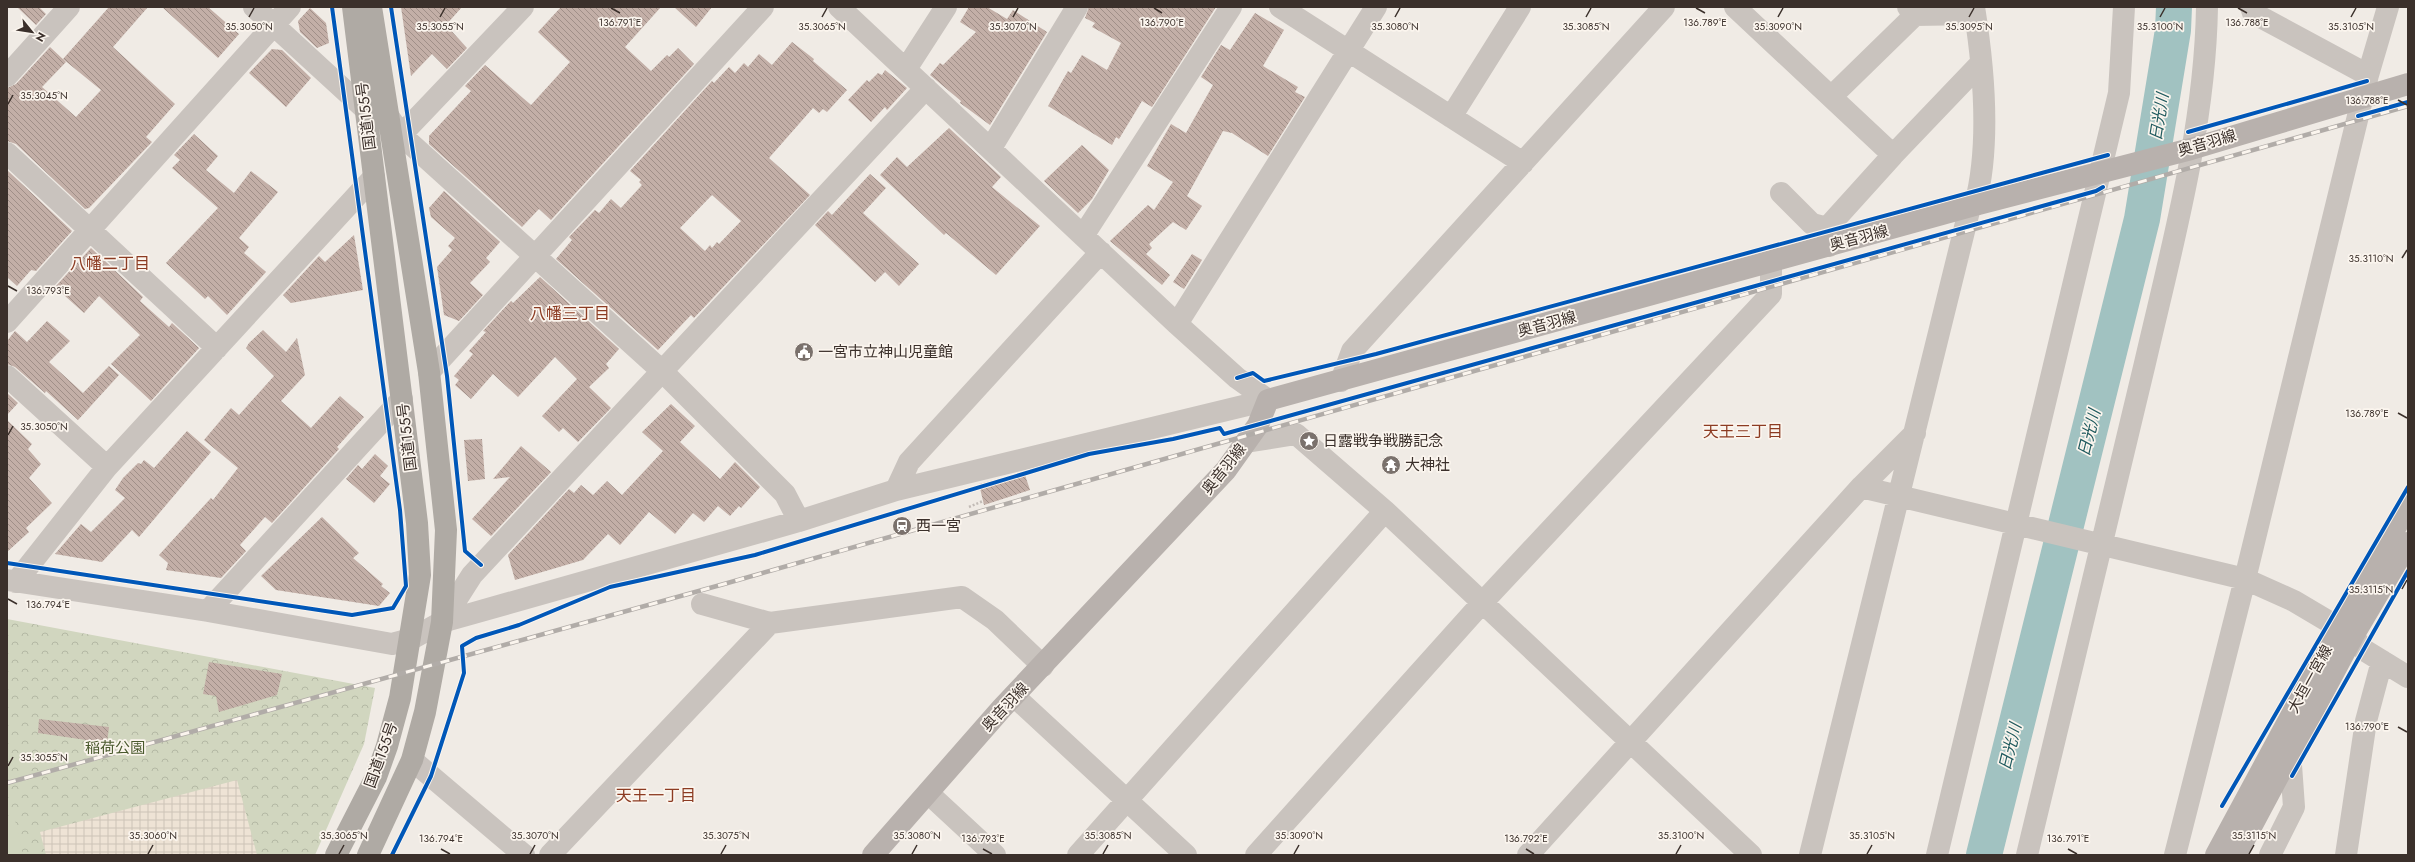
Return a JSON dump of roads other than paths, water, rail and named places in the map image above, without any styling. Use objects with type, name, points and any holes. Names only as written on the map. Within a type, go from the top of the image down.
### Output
[{"type":"highway","name":"国道155号","points":[[336,855],[376,777],[387,746],[400,698],[411,639],[420,575],[417,523],[353,7]]},
{"type":"highway","name":"国道155号","points":[[368,855],[412,760],[425,712],[442,622],[446,530],[429,372],[371,7]]},
{"type":"main road","name":"奥音羽線","points":[[873,855],[1014,696],[1226,470],[1258,425],[1268,400],[1772,262],[1828,237],[1973,206],[2188,150],[2365,85],[2408,84]]},
{"type":"main road","name":"大垣一宮線","points":[[2216,855],[2290,751],[2345,633],[2408,505]]},
{"type":"main road","name":"大垣一宮線","points":[[2236,855],[2251,806],[2345,633],[2408,543]]},
{"type":"street","points":[[7,76],[69,7]]},
{"type":"street","points":[[254,7],[365,109],[387,114],[401,135],[536,255],[662,371],[785,494],[799,521]]},
{"type":"street","points":[[7,322],[290,7]]},
{"type":"street","points":[[401,135],[523,7]]},
{"type":"street","points":[[429,372],[763,7]]},
{"type":"street","points":[[839,7],[1177,324],[1236,378],[1268,400]]},
{"type":"street","points":[[906,69],[946,7]]},
{"type":"street","points":[[990,148],[1077,7]]},
{"type":"street","points":[[1084,236],[1231,7]]},
{"type":"street","points":[[1280,7],[1523,163]]},
{"type":"street","points":[[1177,324],[1376,7]]},
{"type":"street","points":[[1451,117],[1520,7]]},
{"type":"street","points":[[1341,381],[1352,351],[1664,7]]},
{"type":"street","points":[[1735,7],[1832,96],[1893,155]]},
{"type":"street","points":[[1937,855],[2019,526],[2103,171],[2119,93],[2124,7]]},
{"type":"street","points":[[2027,855],[2097,545],[2184,197],[2188,150],[2198,114],[2207,7]]},
{"type":"street","points":[[2251,7],[2252,13],[2365,85]]},
{"type":"street","points":[[2175,855],[2245,579],[2365,85],[2388,7]]},
{"type":"street","points":[[1810,855],[1973,206],[1983,158],[1984,107],[1975,10],[1912,11],[1832,96]]},
{"type":"street","points":[[1781,193],[1812,224],[1828,237],[1893,155],[1980,64]]},
{"type":"street","points":[[442,622],[472,575],[926,88]]},
{"type":"street","points":[[7,153],[217,348]]},
{"type":"street","points":[[12,581],[107,467],[374,177]]},
{"type":"street","points":[[896,490],[909,462],[1101,252]]},
{"type":"street","points":[[1256,855],[1482,603],[1771,294],[1772,262]]},
{"type":"street","points":[[7,376],[107,467]]},
{"type":"street","points":[[208,611],[402,400]]},
{"type":"street","points":[[12,581],[208,611],[392,644],[411,639],[442,622],[799,521],[896,490],[1268,400]]},
{"type":"street","points":[[1528,855],[1861,487],[1915,433]]},
{"type":"street","points":[[1246,442],[1296,434],[1385,511],[1482,603],[1632,740],[1751,855]]},
{"type":"street","points":[[1861,487],[2097,545],[2245,579],[2294,601],[2345,633],[2364,650],[2408,677]]},
{"type":"street","points":[[1078,855],[1385,511]]},
{"type":"street","points":[[702,604],[770,624],[962,597],[995,620],[1043,666]]},
{"type":"street","points":[[550,855],[770,624]]},
{"type":"street","points":[[2346,855],[2366,721],[2382,661]]},
{"type":"street","points":[[1014,696],[1186,855]]},
{"type":"street","points":[[2270,855],[2294,807],[2290,751]]},
{"type":"street","points":[[412,760],[524,855]]},
{"type":"street","points":[[928,793],[995,855]]},
{"type":"waterway","name":"日光川","points":[[1984,855],[2142,219],[2173,30],[2174,7]]},
{"type":"railway","points":[[7,783],[724,584],[2408,106]]},
{"type":"place","name":"一宮市立神山児童館","points":[[804,352]]},
{"type":"place","name":"日露戦争戦勝記念","points":[[1309,441]]},
{"type":"place","name":"大神社","points":[[1391,465]]},
{"type":"place","name":"西一宮","points":[[902,526]]},
{"type":"district","name":"八幡二丁目","points":[[110,263]]},
{"type":"district","name":"八幡三丁目","points":[[570,313]]},
{"type":"district","name":"天王三丁目","points":[[1743,431]]},
{"type":"district","name":"天王一丁目","points":[[656,795]]},
{"type":"park label","name":"稲荷公園","points":[[115,748]]}]
